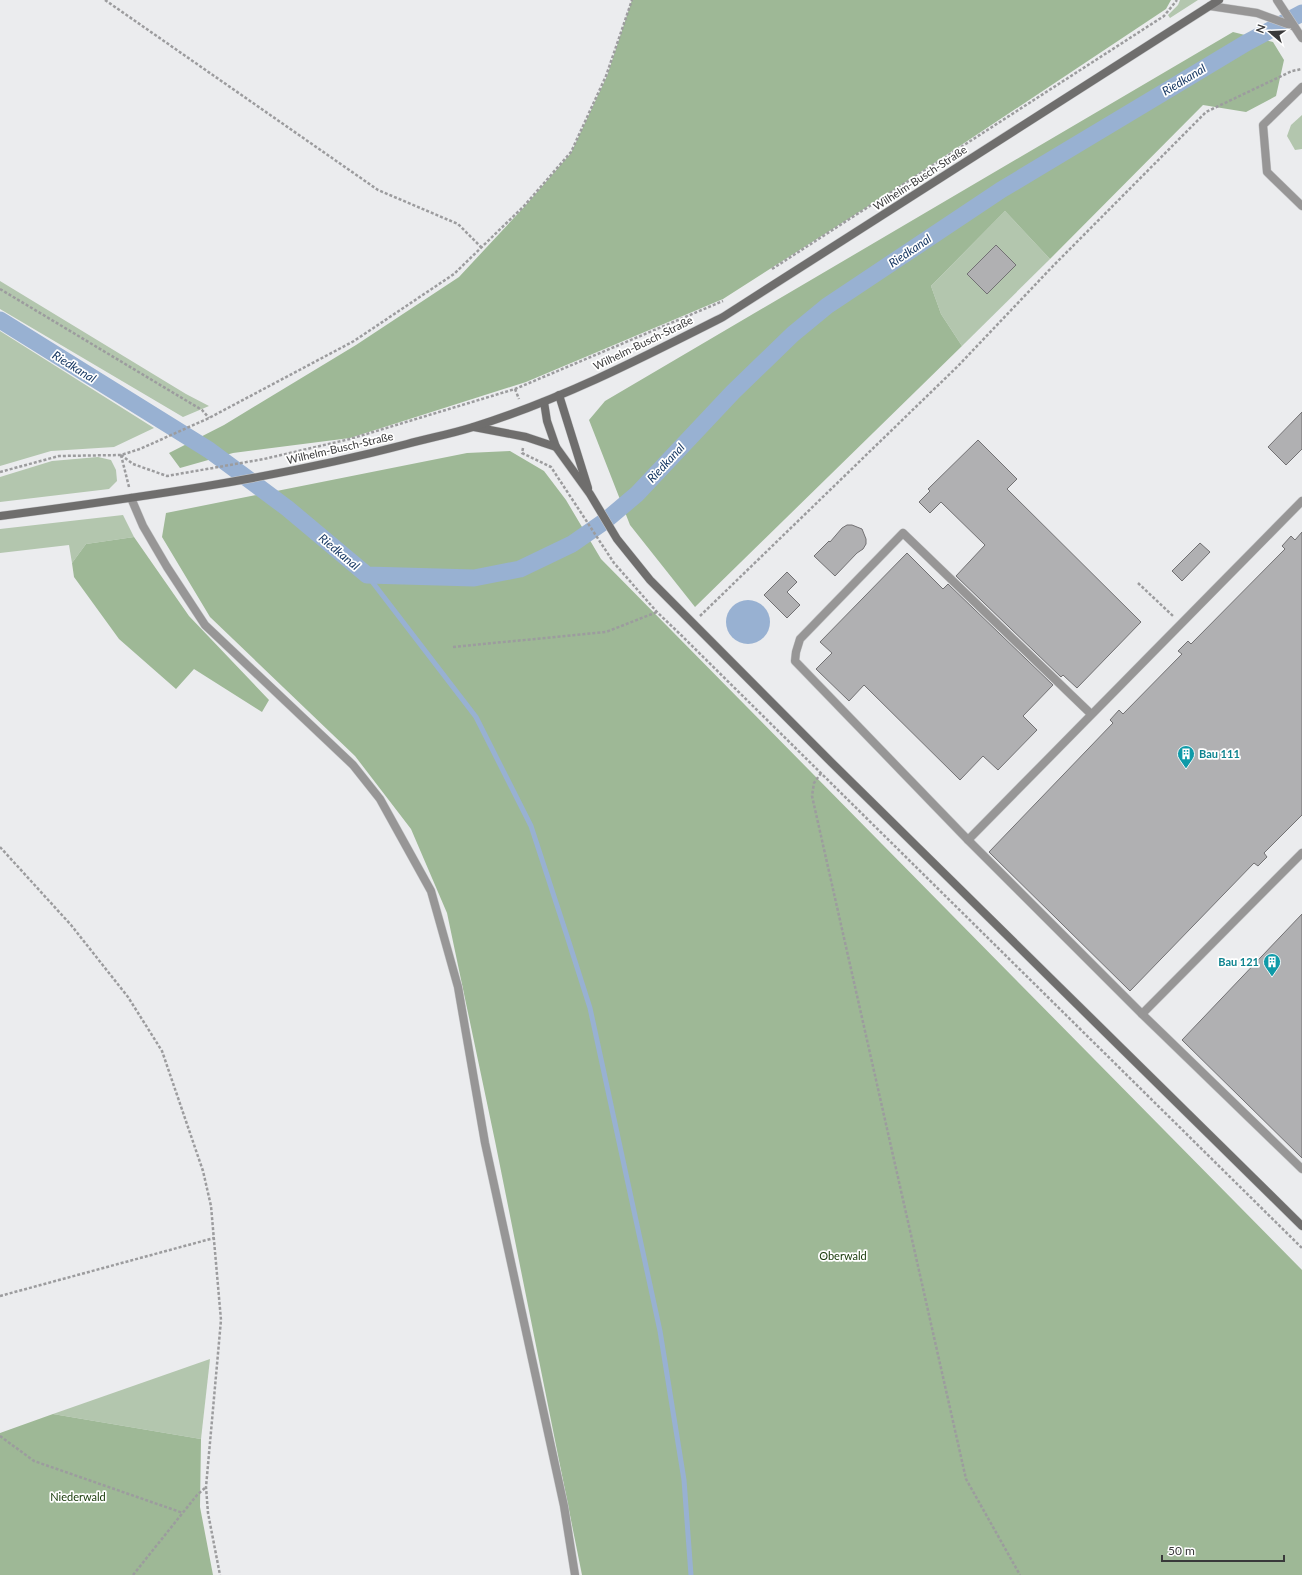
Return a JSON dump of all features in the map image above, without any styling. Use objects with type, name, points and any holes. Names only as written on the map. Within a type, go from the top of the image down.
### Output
[{"type":"main road","name":"Wilhelm-Busch-Straße","points":[[0,516],[131,498],[268,475],[367,454],[473,427],[544,402],[642,358],[723,317],[1211,3],[1219,0]]},
{"type":"main road","points":[[559,395],[590,494]]},
{"type":"main road","points":[[544,402],[547,421],[556,446],[590,494],[617,539],[650,580],[692,624],[832,763],[1302,1226]]},
{"type":"main road","points":[[473,427],[526,437],[556,446]]},
{"type":"lane","points":[[1277,0],[1284,13],[1302,38]]},
{"type":"lane","points":[[1211,3],[1257,13],[1293,26]]},
{"type":"lane","points":[[1302,87],[1264,125],[1267,172],[1302,206]]},
{"type":"lane","points":[[131,498],[143,526],[167,567],[205,625],[353,765],[380,799],[431,891],[458,987],[485,1143],[564,1506],[575,1575]]},
{"type":"lane","points":[[968,840],[1302,501]]},
{"type":"lane","points":[[1091,714],[903,533],[800,639],[796,652],[795,661],[968,840],[1142,1014],[1302,1169]]},
{"type":"lane","points":[[1142,1014],[1302,854]]},
{"type":"path","points":[[105,0],[378,190],[458,224],[482,248]]},
{"type":"path","points":[[0,472],[59,456],[121,455],[140,449],[209,418],[354,341],[454,274],[524,206],[571,152],[606,76],[632,0]]},
{"type":"path","points":[[769,271],[1164,16],[1177,0]]},
{"type":"path","points":[[692,624],[958,366],[1053,266],[1206,112],[1292,71],[1302,69]]},
{"type":"path","points":[[0,288],[202,410],[209,418]]},
{"type":"path","points":[[121,455],[133,464],[167,476],[264,458],[350,439],[515,389],[722,302],[729,297]]},
{"type":"path","points":[[121,455],[131,498]]},
{"type":"path","points":[[577,506],[614,563],[657,612],[1302,1248]]},
{"type":"path","points":[[1138,583],[1181,624]]},
{"type":"path","points":[[453,647],[606,632],[657,612]]},
{"type":"path","points":[[832,763],[821,773],[814,783],[812,796],[966,1479],[1020,1575]]},
{"type":"path","points":[[0,847],[70,925],[128,997],[162,1051],[203,1171],[211,1206],[221,1320],[206,1487],[208,1513],[220,1575]]},
{"type":"path","points":[[0,1296],[214,1238]]},
{"type":"path","points":[[0,1436],[34,1461],[183,1513]]},
{"type":"path","points":[[133,1575],[206,1487]]},
{"type":"green space","points":[[632,0],[1171,0],[1166,9],[895,189],[723,299],[526,382],[350,438],[233,453],[180,468],[169,453],[224,425],[356,345],[459,277],[525,206],[571,153],[607,76]]},
{"type":"green space","points":[[1180,0],[1198,0],[1170,18],[1168,15],[1178,5]]},
{"type":"green space","points":[[1233,32],[1273,42],[1284,60],[1276,96],[1246,112],[1203,105],[1050,259],[1005,211],[931,286],[941,314],[962,346],[695,607],[630,525],[589,420],[605,401]]},
{"type":"green space","points":[[1302,115],[1302,149],[1295,150],[1287,136],[1291,125]]},
{"type":"green space","points":[[1005,211],[1050,259],[962,346],[941,314],[931,286]]},
{"type":"green space","points":[[0,281],[186,394],[209,406],[183,417],[0,309]]},
{"type":"green space","points":[[0,331],[154,428],[114,447],[51,451],[0,466]]},
{"type":"green space","name":"Oberwald","points":[[510,451],[544,471],[566,500],[601,559],[1302,1270],[1302,1575],[582,1575],[495,1141],[447,913],[411,829],[355,756],[210,617],[162,537],[166,513],[467,453]]},
{"type":"green space","points":[[98,457],[111,460],[116,470],[117,481],[109,489],[0,502],[0,477],[52,461]]},
{"type":"green space","points":[[123,515],[134,537],[86,544],[72,563],[69,545],[0,553],[0,529]]},
{"type":"green space","points":[[134,537],[189,616],[269,700],[262,712],[194,669],[176,689],[119,639],[74,577],[72,563],[86,544]]},
{"type":"green space","points":[[210,1359],[201,1439],[53,1414]]},
{"type":"green space","name":"Niederwald","points":[[53,1414],[201,1439],[200,1507],[213,1575],[0,1575],[0,1433]]},
{"type":"water","points":[[748,600],[760,604],[766,610],[770,622],[766,634],[760,640],[748,644],[736,640],[730,634],[726,622],[730,610],[736,604]]},
{"type":"building","points":[[996,245],[1016,265],[987,294],[967,274]]},
{"type":"building","points":[[1302,412],[1302,449],[1286,465],[1268,447]]},
{"type":"building","points":[[978,440],[1017,479],[1007,489],[1141,622],[1077,688],[1063,675],[1061,677],[956,576],[985,545],[941,502],[930,513],[919,502],[930,491],[928,489]]},
{"type":"building","points":[[847,525],[852,525],[862,529],[866,539],[866,544],[863,549],[857,553],[835,576],[814,556],[829,541],[830,542],[842,528]]},
{"type":"building","name":"Bau 111","points":[[1302,532],[1302,815],[1264,853],[1267,857],[1258,866],[1254,863],[1130,991],[989,852],[1113,723],[1110,720],[1119,710],[1123,714],[1182,654],[1178,651],[1188,641],[1191,644],[1285,549],[1282,546],[1291,536],[1295,540]]},
{"type":"building","points":[[1200,543],[1210,552],[1182,581],[1172,571]]},
{"type":"building","points":[[907,553],[943,589],[948,584],[1053,685],[1023,716],[1037,730],[998,770],[983,756],[960,780],[864,685],[849,701],[816,669],[832,653],[820,642]]},
{"type":"building","points":[[787,572],[797,582],[787,592],[800,605],[787,618],[764,595]]},
{"type":"building","name":"Bau 121","points":[[1302,914],[1302,1158],[1182,1040]]},
{"type":"waterway","name":"Riedkanal","points":[[0,320],[209,450],[287,508],[367,575],[474,578],[520,569],[572,544],[605,521],[637,494],[733,392],[793,334],[827,306],[1001,190],[1246,43],[1302,13]]},
{"type":"waterway","points":[[367,575],[476,717],[531,826],[567,936],[590,1008],[660,1331],[684,1480],[691,1575]]},
{"type":"place","name":"Bau 111","points":[[1186,769]]},
{"type":"place","name":"Bau 121","points":[[1272,977]]}]
